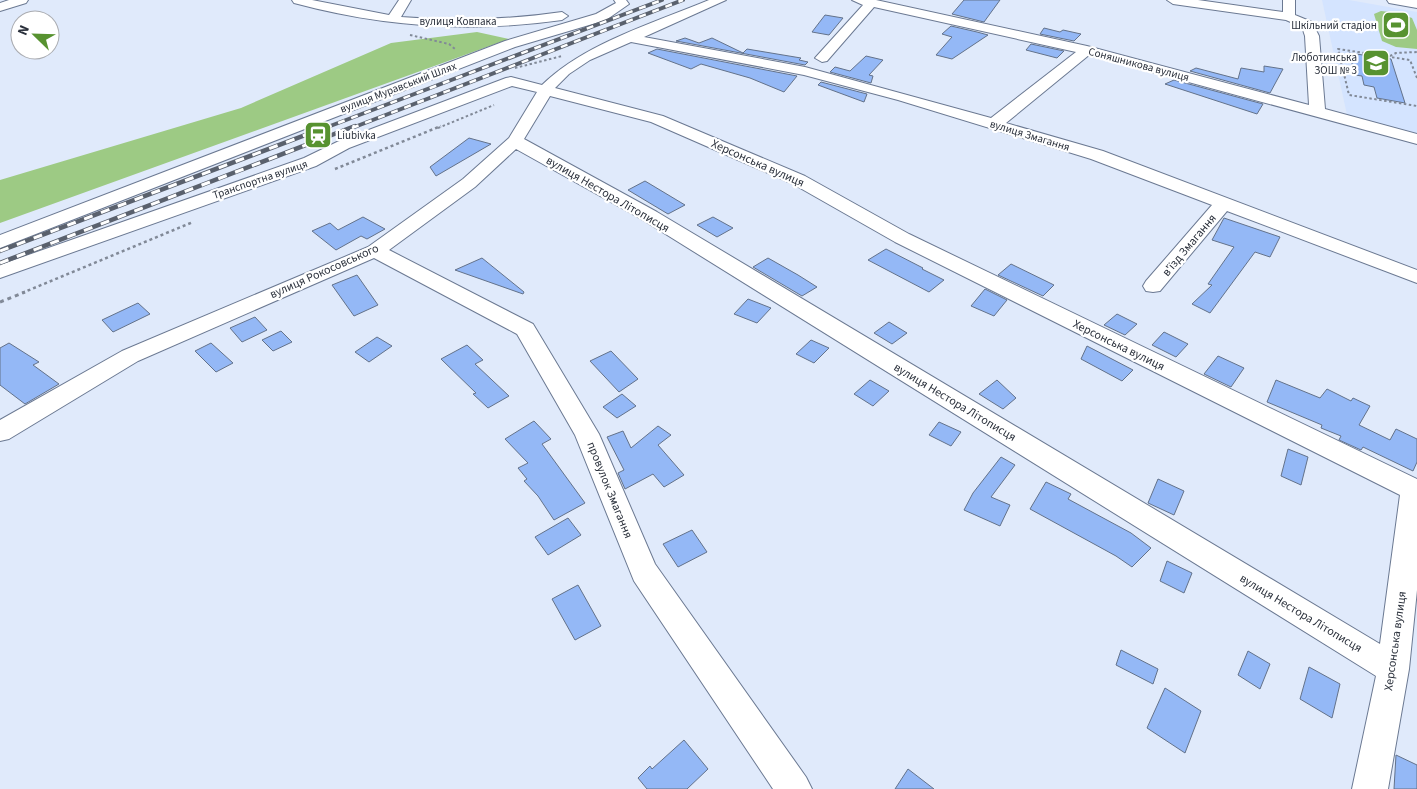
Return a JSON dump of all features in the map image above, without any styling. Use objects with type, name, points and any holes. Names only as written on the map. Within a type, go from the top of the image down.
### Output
[{"type":"street","points":[[0,7],[22,0]]},
{"type":"street","name":"вулиця Ковпака","points":[[298,0],[392,20],[451,24],[533,20],[583,12],[619,0]]},
{"type":"street","points":[[392,20],[406,0]]},
{"type":"street","name":"вулиця Муравський Шлях","points":[[0,242],[510,44],[600,18],[623,4],[619,0]]},
{"type":"street","name":"вулиця Рокосовського","points":[[0,432],[130,356],[375,251],[469,183],[515,141],[546,89],[564,71],[585,57],[720,0]]},
{"type":"street","points":[[1174,0],[1289,16],[1307,25],[1312,36],[1317,112]]},
{"type":"street","points":[[1289,0],[1289,16]]},
{"type":"street","points":[[1392,0],[1417,4]]},
{"type":"street","points":[[822,58],[865,1]]},
{"type":"street","name":"Соняшникова вулиця","points":[[865,1],[996,28],[1087,50],[1417,138]]},
{"type":"street","name":"вулиця Змагання","points":[[630,38],[805,71],[903,97],[1097,155],[1417,277]]},
{"type":"street","points":[[994,124],[1087,50]]},
{"type":"street","name":"Транспортна вулиця","points":[[0,272],[310,162],[343,145],[503,83],[519,82],[546,89]]},
{"type":"street","name":"Херсонська вулиця","points":[[546,89],[657,119],[799,180],[902,238],[1414,490],[1393,669],[1370,789]]},
{"type":"street","name":"вулиця Нестора Літописця","points":[[515,141],[650,216],[1393,669]]},
{"type":"street","name":"в'їзд Змагання","points":[[1154,286],[1224,203]]},
{"type":"street","name":"провулок Змагання","points":[[375,251],[525,329],[587,434],[644,572],[794,789]]},
{"type":"path","points":[[410,35],[449,44],[456,49],[439,72]]},
{"type":"path","points":[[1417,78],[1410,60],[1338,49],[1349,95],[1417,106]]},
{"type":"path","points":[[1389,56],[1396,53],[1417,52]]},
{"type":"path","points":[[1327,68],[1343,70]]},
{"type":"shaded area","name":"Люботинська ЗОШ № 3","points":[[1322,0],[1349,0],[1417,12],[1417,134],[1347,115]]},
{"type":"green space","name":"Шкільний стадіон","points":[[1381,11],[1398,13],[1412,18],[1417,30],[1417,49],[1396,47],[1382,41],[1374,14]]},
{"type":"green space","points":[[477,32],[509,39],[0,223],[0,180],[241,108],[391,43]]},
{"type":"building","points":[[964,0],[1000,0],[984,22],[952,14]]},
{"type":"building","points":[[825,15],[843,18],[829,35],[812,32]]},
{"type":"building","points":[[951,26],[988,35],[952,59],[936,55],[952,37],[942,34]]},
{"type":"building","points":[[1044,28],[1081,34],[1074,41],[1040,34]]},
{"type":"building","points":[[685,38],[699,43],[712,38],[743,53],[747,49],[801,58],[799,60],[808,62],[805,65],[676,41]]},
{"type":"building","points":[[1031,44],[1064,51],[1057,58],[1026,50]]},
{"type":"building","points":[[657,49],[797,76],[784,92],[750,78],[701,64],[691,69],[648,53]]},
{"type":"building","points":[[1349,53],[1391,59],[1405,103],[1377,98],[1374,87],[1364,85],[1362,76],[1355,75]]},
{"type":"building","points":[[866,56],[883,60],[869,75],[873,76],[871,83],[830,72],[835,67],[850,71]]},
{"type":"building","points":[[1264,66],[1283,69],[1270,93],[1190,71],[1196,68],[1238,79],[1241,68],[1264,72]]},
{"type":"building","points":[[1174,80],[1263,104],[1257,114],[1165,84]]},
{"type":"building","points":[[821,82],[867,94],[864,102],[818,85]]},
{"type":"building","points":[[469,138],[491,144],[436,176],[430,167]]},
{"type":"building","points":[[645,181],[685,205],[668,214],[628,190]]},
{"type":"building","points":[[363,217],[385,229],[367,239],[361,236],[336,250],[312,231],[330,223],[338,230]]},
{"type":"building","points":[[713,217],[733,228],[717,237],[697,225]]},
{"type":"building","points":[[1224,218],[1280,237],[1270,257],[1255,252],[1210,313],[1192,304],[1212,285],[1208,284],[1234,247],[1212,240]]},
{"type":"building","points":[[886,249],[944,280],[929,292],[868,260]]},
{"type":"building","points":[[482,258],[524,292],[523,294],[455,270]]},
{"type":"building","points":[[768,258],[817,287],[802,296],[753,267]]},
{"type":"building","points":[[1011,264],[1054,285],[1043,296],[998,275]]},
{"type":"building","points":[[357,275],[378,305],[354,316],[332,285]]},
{"type":"building","points":[[985,289],[1007,300],[994,316],[971,306]]},
{"type":"building","points":[[748,299],[771,308],[757,323],[734,314]]},
{"type":"building","points":[[138,303],[150,314],[113,332],[102,320]]},
{"type":"building","points":[[1117,314],[1137,324],[1125,335],[1104,325]]},
{"type":"building","points":[[255,317],[267,330],[242,342],[230,328]]},
{"type":"building","points":[[889,322],[907,333],[892,344],[874,333]]},
{"type":"building","points":[[281,331],[292,342],[273,351],[262,340]]},
{"type":"building","points":[[1164,332],[1188,344],[1176,357],[1152,345]]},
{"type":"building","points":[[377,337],[392,346],[369,362],[355,352]]},
{"type":"building","points":[[811,340],[829,348],[814,363],[796,354]]},
{"type":"building","points":[[9,343],[39,362],[33,365],[59,384],[25,404],[0,385],[0,348]]},
{"type":"building","points":[[211,343],[233,363],[216,372],[195,351]]},
{"type":"building","points":[[467,345],[483,360],[475,364],[509,396],[488,408],[473,394],[476,393],[441,359]]},
{"type":"building","points":[[1087,346],[1133,370],[1122,381],[1081,359]]},
{"type":"building","points":[[611,351],[638,379],[619,392],[590,361]]},
{"type":"building","points":[[1218,356],[1244,368],[1231,387],[1204,374]]},
{"type":"building","points":[[870,380],[889,391],[873,406],[854,394]]},
{"type":"building","points":[[997,380],[1016,398],[1003,409],[979,394]]},
{"type":"building","points":[[1276,380],[1320,398],[1327,389],[1351,401],[1353,398],[1370,406],[1359,425],[1390,440],[1396,429],[1417,439],[1417,462],[1413,471],[1363,447],[1361,450],[1339,440],[1341,436],[1321,428],[1322,425],[1267,402]]},
{"type":"building","points":[[622,394],[636,406],[617,418],[603,407]]},
{"type":"building","points":[[534,421],[551,439],[542,444],[585,503],[554,520],[538,496],[524,481],[527,479],[518,468],[528,463],[505,439]]},
{"type":"building","points":[[939,422],[961,432],[951,446],[929,435]]},
{"type":"building","points":[[658,426],[671,435],[658,445],[684,475],[664,487],[653,474],[625,489],[618,473],[624,470],[607,437],[623,431],[631,448]]},
{"type":"building","points":[[1288,449],[1308,457],[1301,485],[1281,476]]},
{"type":"building","points":[[1001,457],[1015,465],[991,497],[1010,505],[1000,526],[964,510],[973,493]]},
{"type":"building","points":[[1158,479],[1184,491],[1174,515],[1148,503]]},
{"type":"building","points":[[1046,482],[1071,494],[1068,499],[1131,533],[1151,548],[1132,567],[1116,556],[1030,509]]},
{"type":"building","points":[[568,518],[581,535],[548,555],[535,537]]},
{"type":"building","points":[[692,530],[707,552],[678,567],[663,544]]},
{"type":"building","points":[[1167,561],[1192,573],[1184,593],[1160,581]]},
{"type":"building","points":[[578,585],[601,626],[575,640],[552,599]]},
{"type":"building","points":[[1121,650],[1158,669],[1153,684],[1116,665]]},
{"type":"building","points":[[1248,651],[1270,664],[1260,689],[1238,675]]},
{"type":"building","points":[[1309,667],[1340,684],[1332,718],[1300,699]]},
{"type":"building","points":[[1165,688],[1201,711],[1185,753],[1147,728]]},
{"type":"building","points":[[684,740],[708,769],[687,789],[647,789],[638,778],[650,766],[652,769]]},
{"type":"building","points":[[1396,755],[1417,765],[1417,789],[1394,789]]},
{"type":"building","points":[[908,769],[934,789],[895,789]]},
{"type":"railway","points":[[325,128],[662,0]]},
{"type":"railway","points":[[352,128],[683,0]]},
{"type":"railway","points":[[0,251],[329,126]]},
{"type":"railway","points":[[0,263],[355,126]]},
{"type":"place","name":"Шкільний стадіон","points":[[1396,25]]},
{"type":"place","name":"Люботинська ЗОШ № 3","points":[[1376,63]]},
{"type":"place","name":"Liubivka","points":[[318,135]]}]
